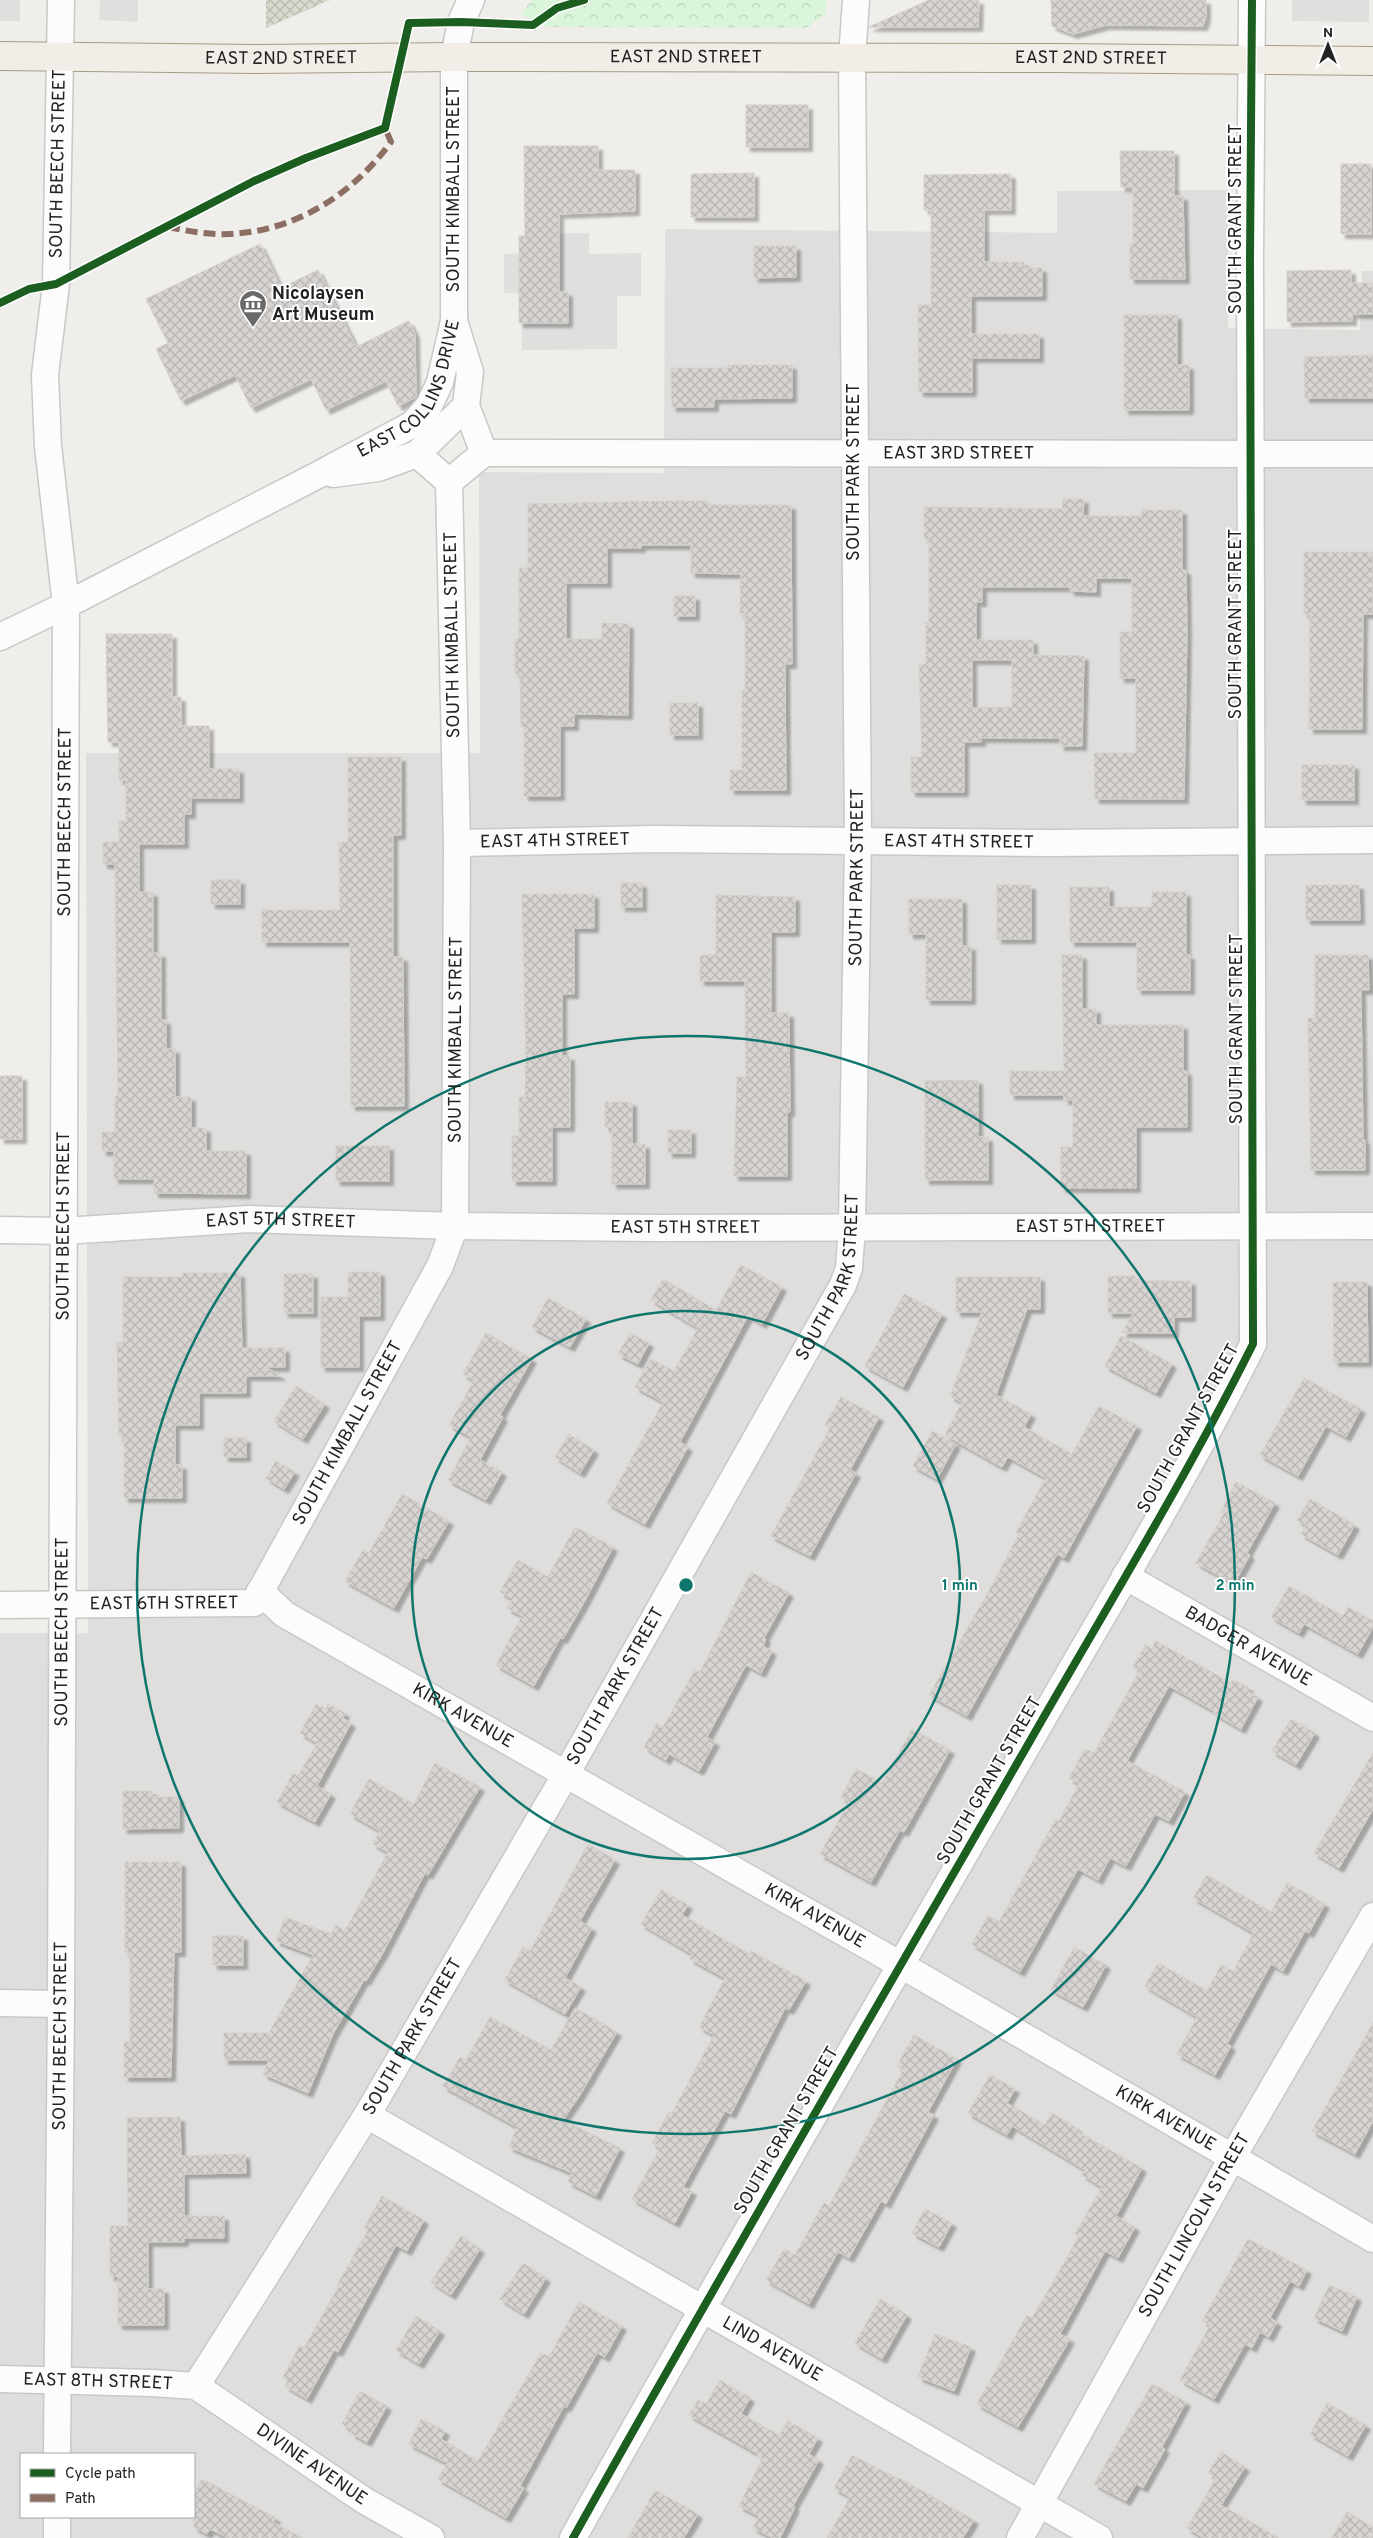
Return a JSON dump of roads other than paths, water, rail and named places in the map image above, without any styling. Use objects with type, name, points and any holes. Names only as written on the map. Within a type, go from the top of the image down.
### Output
[{"type":"main road","name":"EAST 2ND STREET","points":[[0,56],[256,59],[454,57],[1373,61]]},
{"type":"street","name":"SOUTH BEECH STREET","points":[[57,2453],[56,2380],[61,2004],[66,605],[48,446],[45,375],[56,284],[61,0]]},
{"type":"street","name":"SOUTH KIMBALL STREET","points":[[454,321],[454,57],[462,22],[471,0]]},
{"type":"street","name":"SOUTH PARK STREET","points":[[196,2386],[367,2115],[566,1774],[843,1285],[849,1268],[852,1228],[858,840],[852,58],[856,0]]},
{"type":"street","name":"SOUTH GRANT STREET","points":[[573,2538],[700,2310],[1124,1576],[1253,1344],[1250,454],[1252,0]]},
{"type":"street","name":"EAST COLLINS DRIVE","points":[[316,476],[378,468],[417,454],[466,406],[470,372],[454,321]]},
{"type":"street","name":"EAST COLLINS DRIVE","points":[[0,637],[66,605],[413,424],[429,406],[440,382],[454,321]]},
{"type":"street","points":[[417,454],[449,482],[484,453],[466,406]]},
{"type":"street","name":"EAST 3RD STREET","points":[[484,453],[1373,454]]},
{"type":"street","name":"SOUTH KIMBALL STREET","points":[[260,1591],[440,1266],[455,1226],[457,843],[449,482]]},
{"type":"street","name":"EAST 4TH STREET","points":[[457,843],[655,840],[1051,842],[1373,840]]},
{"type":"street","name":"EAST 5TH STREET","points":[[0,1230],[64,1230],[249,1219],[455,1226],[852,1228],[1373,1226]]},
{"type":"street","name":"BADGER AVENUE","points":[[1124,1576],[1373,1718]]},
{"type":"street","name":"EAST 6TH STREET","points":[[0,1605],[254,1603],[260,1591]]},
{"type":"street","name":"KIRK AVENUE","points":[[260,1591],[284,1614],[901,1965],[1373,2238]]},
{"type":"street","name":"SOUTH LINCOLN STREET","points":[[1020,2538],[1232,2158],[1373,1916]]},
{"type":"street","points":[[0,2004],[61,2004]]},
{"type":"street","name":"LIND AVENUE","points":[[367,2115],[700,2310],[1099,2538]]},
{"type":"street","name":"EAST 8TH STREET","points":[[0,2379],[196,2386]]},
{"type":"street","name":"DIVINE AVENUE","points":[[196,2386],[365,2500],[431,2538]]},
{"type":"street","points":[[57,2518],[57,2538]]},
{"type":"place","name":"Nicolaysen Art Museum","points":[[253,328]]}]
